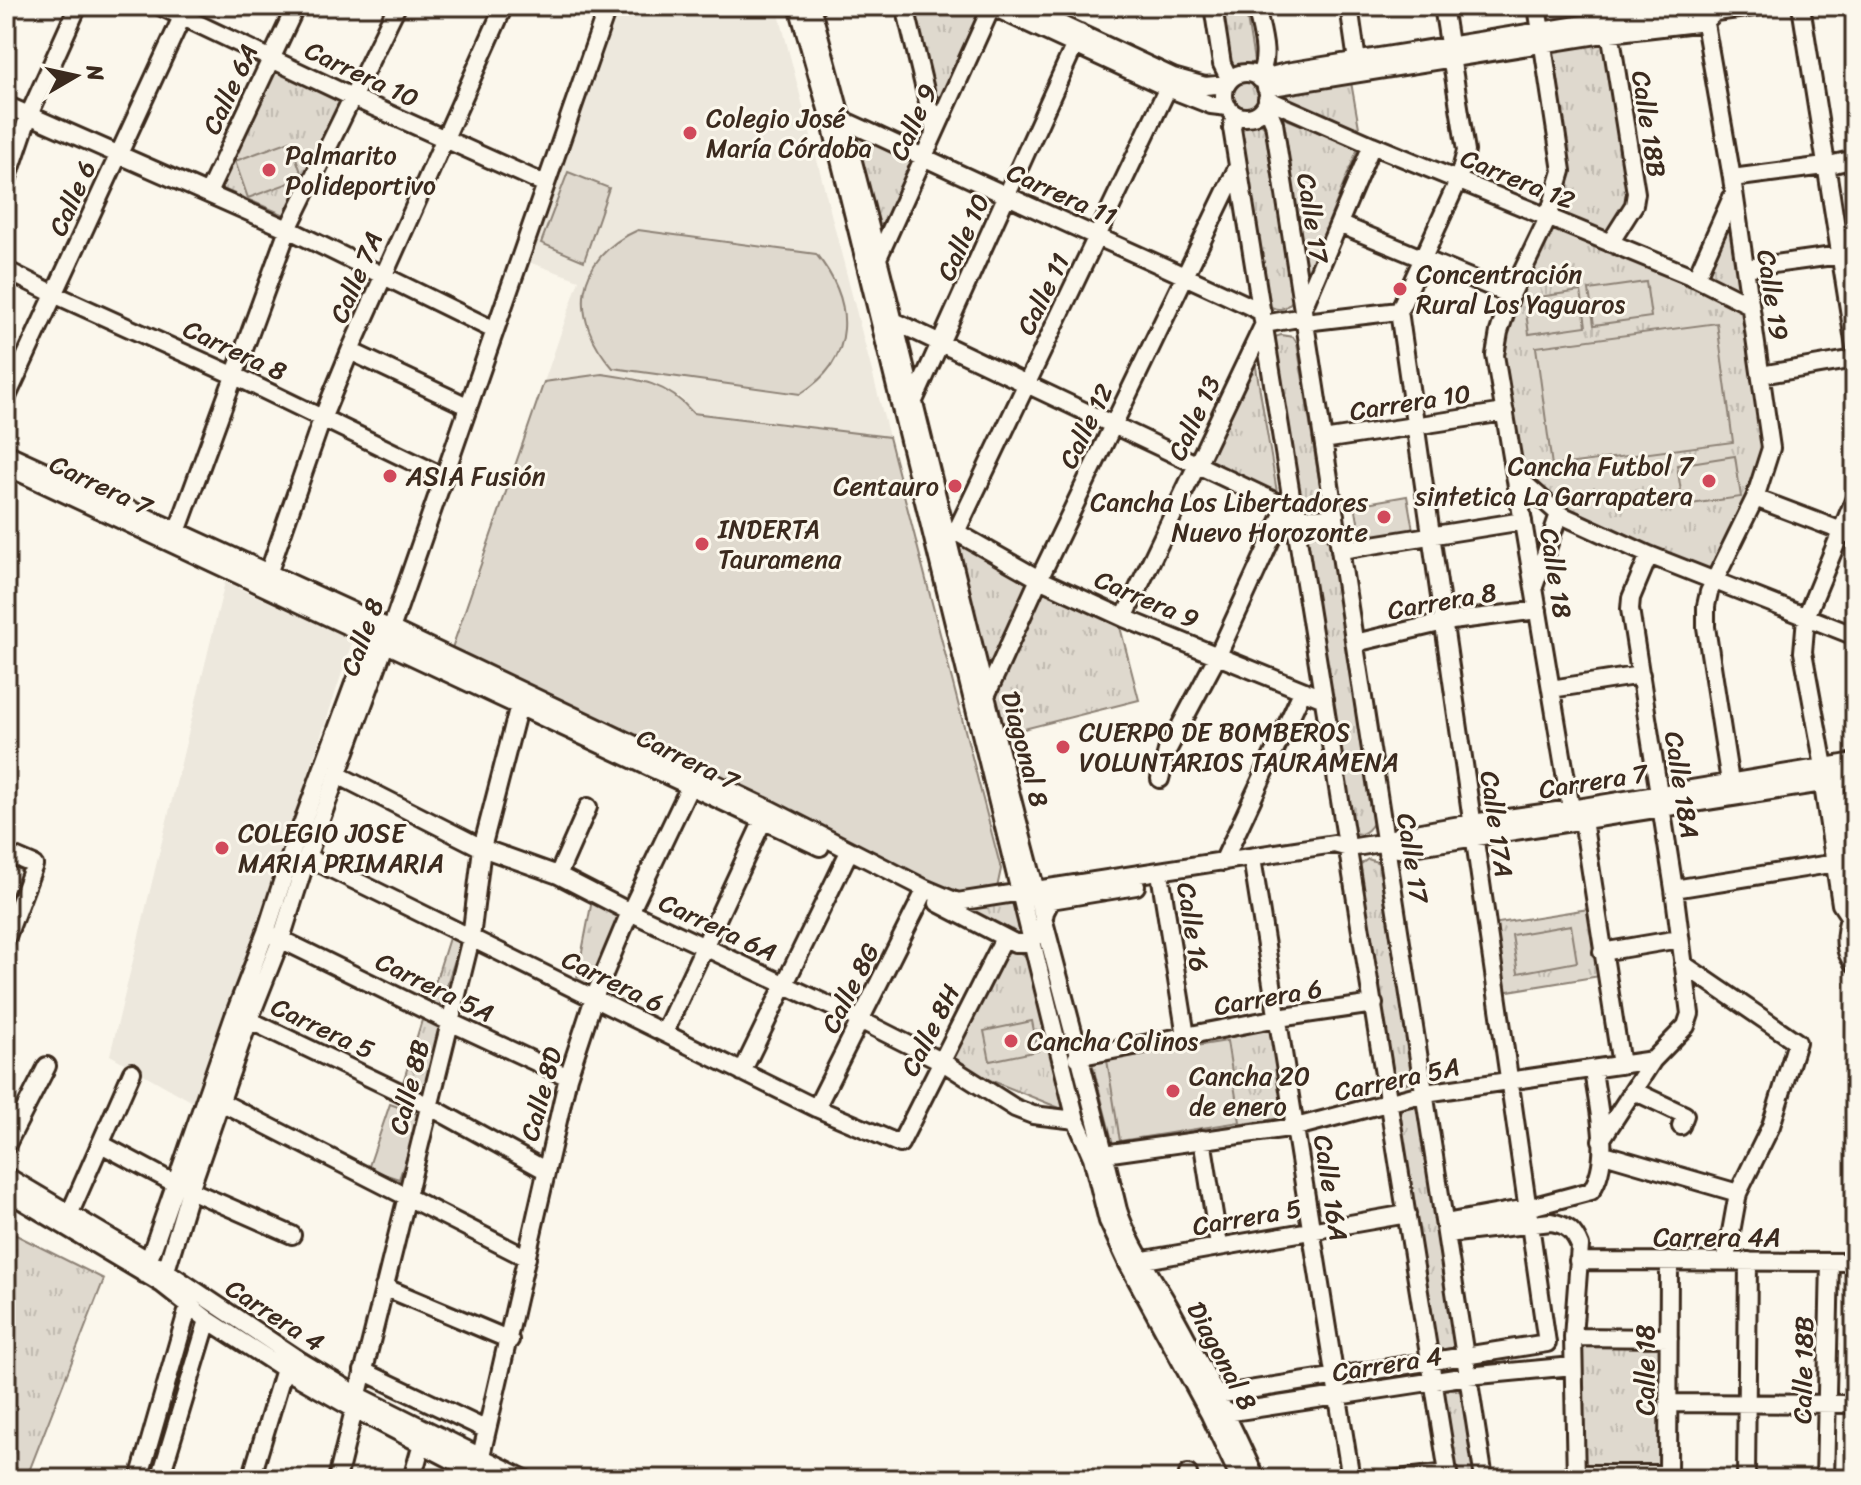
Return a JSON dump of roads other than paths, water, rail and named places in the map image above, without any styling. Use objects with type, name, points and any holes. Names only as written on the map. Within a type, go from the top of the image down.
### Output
[{"type":"street","points":[[6,183],[29,115],[78,6]]},
{"type":"street","name":"Carrera 10","points":[[160,6],[185,10],[272,59],[545,184]]},
{"type":"street","name":"Calle 6A","points":[[208,193],[296,6]]},
{"type":"street","points":[[177,532],[288,229],[397,6]]},
{"type":"street","name":"Calle 7A","points":[[268,574],[322,419],[350,351],[504,6]]},
{"type":"street","name":"Diagonal 8","points":[[798,6],[878,258],[887,323]]},
{"type":"street","name":"Diagonal 8","points":[[811,6],[887,323],[947,539],[979,698],[1029,890],[1033,940],[1076,1120],[1092,1157],[1108,1221],[1218,1394],[1256,1479]]},
{"type":"street","points":[[905,6],[935,132]]},
{"type":"street","points":[[992,6],[1078,39],[1211,105],[1251,117],[1262,111],[1264,89],[1286,72],[1358,67],[1543,37],[1608,19],[1695,6]]},
{"type":"street","name":"Calle 9","points":[[878,258],[992,6]]},
{"type":"street","points":[[1021,6],[1078,39]]},
{"type":"street","points":[[1213,6],[1222,64],[1229,82],[1224,94],[1232,111],[1232,128],[1290,511],[1349,848],[1448,1476],[1398,1479]]},
{"type":"street","name":"Calle 17","points":[[1256,6],[1265,60],[1264,89],[1274,123],[1484,1479]]},
{"type":"street","points":[[1349,6],[1358,67]]},
{"type":"street","points":[[1263,318],[1399,311],[1458,181],[1466,151],[1443,6]]},
{"type":"street","points":[[1339,224],[1511,295],[1548,218],[1562,171],[1537,6]]},
{"type":"street","points":[[1608,19],[1761,6]]},
{"type":"street","points":[[1801,6],[1825,166],[1847,254],[1855,347]]},
{"type":"street","name":"Calle 8","points":[[146,1268],[221,1102],[274,936],[291,854],[442,476],[605,7]]},
{"type":"street","name":"Calle 6","points":[[6,399],[185,10]]},
{"type":"street","name":"Calle 19","points":[[1707,12],[1771,448],[1755,498],[1714,581]]},
{"type":"street","name":"Calle 18B","points":[[1608,19],[1636,193],[1634,205],[1610,243]]},
{"type":"street","name":"Calle 10","points":[[908,404],[941,344],[1078,39]]},
{"type":"street","points":[[1170,82],[1205,86],[1229,82],[1243,74],[1264,89]]},
{"type":"street","name":"Calle 11","points":[[947,539],[1026,385],[1170,82]]},
{"type":"street","points":[[924,88],[928,96],[935,100],[950,98]]},
{"type":"street","name":"Carrera 12","points":[[1264,89],[1372,145],[1696,278],[1750,305]]},
{"type":"street","points":[[6,105],[119,152],[288,229],[494,330]]},
{"type":"street","name":"Carrera 11","points":[[837,121],[924,155],[1097,237],[1186,274],[1263,318]]},
{"type":"street","points":[[1304,315],[1372,145]]},
{"type":"street","points":[[1732,178],[1855,159]]},
{"type":"street","name":"Calle 12","points":[[979,698],[1238,166]]},
{"type":"street","points":[[1696,278],[1733,196]]},
{"type":"street","points":[[1745,268],[1847,254]]},
{"type":"street","name":"Carrera 8","points":[[6,270],[442,476]]},
{"type":"street","name":"Calle 18","points":[[1511,295],[1496,344],[1505,412],[1551,689],[1577,815],[1621,1065]]},
{"type":"street","name":"Calle 17A","points":[[1399,311],[1547,1343],[1465,1354]]},
{"type":"street","name":"Calle 13","points":[[1124,618],[1198,466],[1263,318]]},
{"type":"street","points":[[887,323],[941,344],[1308,519],[1335,515]]},
{"type":"street","points":[[350,351],[467,406]]},
{"type":"street","points":[[6,357],[22,364]]},
{"type":"street","points":[[1761,375],[1855,359]]},
{"type":"street","name":"Carrera 10","points":[[1323,440],[1505,412]]},
{"type":"street","name":"Carrera 7","points":[[6,453],[268,574],[519,705],[690,786],[766,816],[846,858],[925,892],[957,902],[1029,890],[1335,855],[1349,848],[1387,842],[1399,849],[1474,830],[1826,775],[1855,762]]},
{"type":"street","name":"Carrera 7","points":[[6,466],[381,633],[925,892],[1015,943],[1033,940],[1041,933],[1051,900],[1223,862],[1253,863]]},
{"type":"street","points":[[1516,476],[1559,514],[1649,555],[1855,636]]},
{"type":"street","points":[[1755,498],[1848,534]]},
{"type":"street","points":[[1855,498],[1848,534],[1806,617],[1803,652],[1826,775],[1824,792],[1846,862],[1841,904],[1848,919],[1846,946],[1850,960],[1855,964]]},
{"type":"street","points":[[1160,779],[1164,760],[1290,511]]},
{"type":"street","points":[[1534,587],[1559,514]]},
{"type":"street","points":[[1341,550],[1523,521]]},
{"type":"street","name":"Carrera 9","points":[[947,539],[1124,618],[1324,699]]},
{"type":"street","name":"Calle 18A","points":[[1649,555],[1631,598],[1630,609],[1674,889],[1690,1014],[1686,1026],[1653,1060]]},
{"type":"street","points":[[1714,581],[1706,606],[1706,627],[1730,782]]},
{"type":"street","name":"Carrera 8","points":[[1355,643],[1444,622],[1538,610]]},
{"type":"street","name":"Calle 8","points":[[164,1278],[183,1187],[234,1016],[274,936],[307,857],[338,775],[381,633]]},
{"type":"street","points":[[1551,689],[1641,675]]},
{"type":"street","points":[[1223,862],[1302,692]]},
{"type":"street","name":"Calle 8B","points":[[337,1479],[471,938],[482,848],[519,705]]},
{"type":"street","name":"Carrera 6A","points":[[338,775],[482,848],[558,875],[860,1020],[941,1061],[1015,1108],[1033,1115],[1076,1120]]},
{"type":"street","name":"Carrera 7","points":[[1659,802],[1730,782],[1826,775],[1855,778]]},
{"type":"street","name":"Calle 8D","points":[[481,1456],[568,1077],[594,998],[630,912],[690,786]]},
{"type":"street","points":[[558,875],[588,807]]},
{"type":"street","points":[[664,1033],[766,816]]},
{"type":"street","points":[[6,853],[34,865],[6,939]]},
{"type":"street","name":"Carrera 6","points":[[307,857],[816,1108],[900,1144]]},
{"type":"street","points":[[742,1072],[846,858]]},
{"type":"street","points":[[1674,889],[1846,862]]},
{"type":"street","name":"Calle 16A","points":[[1253,863],[1337,1375],[1351,1479]]},
{"type":"street","name":"Calle 16","points":[[1161,877],[1186,1036]]},
{"type":"street","name":"Diagonal 8","points":[[1029,890],[1044,921],[1125,1234],[1199,1398],[1240,1479]]},
{"type":"street","name":"Calle 8G","points":[[816,1108],[925,892]]},
{"type":"street","name":"Carrera 5A","points":[[274,936],[568,1077]]},
{"type":"street","name":"Calle 8H","points":[[900,1144],[1004,938]]},
{"type":"street","points":[[1602,952],[1679,939]]},
{"type":"street","points":[[1683,964],[1797,1042],[1771,1126],[1738,1193],[1726,1260]]},
{"type":"street","name":"Carrera 6","points":[[1077,1057],[1278,1018],[1374,1004]]},
{"type":"street","name":"Carrera 5","points":[[249,1020],[429,1106],[545,1170]]},
{"type":"street","points":[[1603,1147],[1653,1060]]},
{"type":"street","name":"Carrera 5A","points":[[1104,1154],[1296,1127],[1425,1093],[1653,1060]]},
{"type":"street","points":[[6,1146],[47,1066]]},
{"type":"street","points":[[1446,1228],[1528,1215],[1591,1191],[1597,1184],[1603,1147],[1593,1069]]},
{"type":"street","points":[[69,1215],[132,1072]]},
{"type":"street","points":[[1634,1091],[1685,1115],[1681,1126]]},
{"type":"street","points":[[221,1102],[527,1258]]},
{"type":"street","points":[[1202,1139],[1219,1246]]},
{"type":"street","points":[[101,1144],[183,1187],[292,1235]]},
{"type":"street","points":[[1603,1147],[1738,1193]]},
{"type":"street","name":"Carrera 4","points":[[6,1176],[146,1268]]},
{"type":"street","name":"Carrera 4","points":[[6,1191],[164,1278],[299,1360],[356,1402],[422,1443],[489,1479]]},
{"type":"street","name":"Carrera 5","points":[[1135,1261],[1407,1214]]},
{"type":"street","points":[[1528,1215],[1564,1225],[1575,1233],[1580,1246],[1573,1337],[1576,1476],[1668,1477]]},
{"type":"street","name":"Carrera 4A","points":[[1578,1261],[1855,1262]]},
{"type":"street","name":"Calle 18","points":[[1668,1477],[1669,1261]]},
{"type":"street","points":[[1746,1479],[1748,1261]]},
{"type":"street","name":"Calle 18B","points":[[1825,1479],[1830,1262]]},
{"type":"street","name":"Carrera 4","points":[[164,1278],[208,1320],[284,1369],[481,1456],[525,1479]]},
{"type":"street","points":[[384,1287],[510,1340]]},
{"type":"street","points":[[139,1479],[189,1305]]},
{"type":"street","points":[[144,1460],[162,1472],[208,1320]]},
{"type":"street","points":[[1573,1337],[1669,1338]]},
{"type":"street","points":[[1199,1398],[1465,1354]]},
{"type":"street","name":"Carrera 4","points":[[1210,1415],[1468,1376],[1573,1366]]},
{"type":"street","points":[[251,1479],[284,1369]]},
{"type":"street","points":[[363,1371],[487,1430]]},
{"type":"street","points":[[1669,1403],[1855,1404]]},
{"type":"street","points":[[412,1479],[422,1443]]},
{"type":"place","name":"Colegio José María Córdoba","points":[[690,133]]},
{"type":"place","name":"Palmarito Polideportivo","points":[[269,170]]},
{"type":"place","name":"Concentración Rural Los Yaguaros","points":[[1400,289]]},
{"type":"place","name":"ASIA Fusión","points":[[390,476]]},
{"type":"place","name":"Cancha Futbol 7 sintetica La Garrapatera","points":[[1709,481]]},
{"type":"place","name":"Centauro","points":[[955,486]]},
{"type":"place","name":"Cancha Los Libertadores Nuevo Horozonte","points":[[1384,517]]},
{"type":"place","name":"INDERTA Tauramena","points":[[702,544]]},
{"type":"place","name":"CUERPO DE BOMBEROS VOLUNTARIOS TAURAMENA","points":[[1063,747]]},
{"type":"place","name":"COLEGIO JOSE MARIA PRIMARIA","points":[[222,848]]},
{"type":"place","name":"Cancha Colinos","points":[[1011,1041]]},
{"type":"place","name":"Cancha 20 de enero","points":[[1173,1091]]}]
